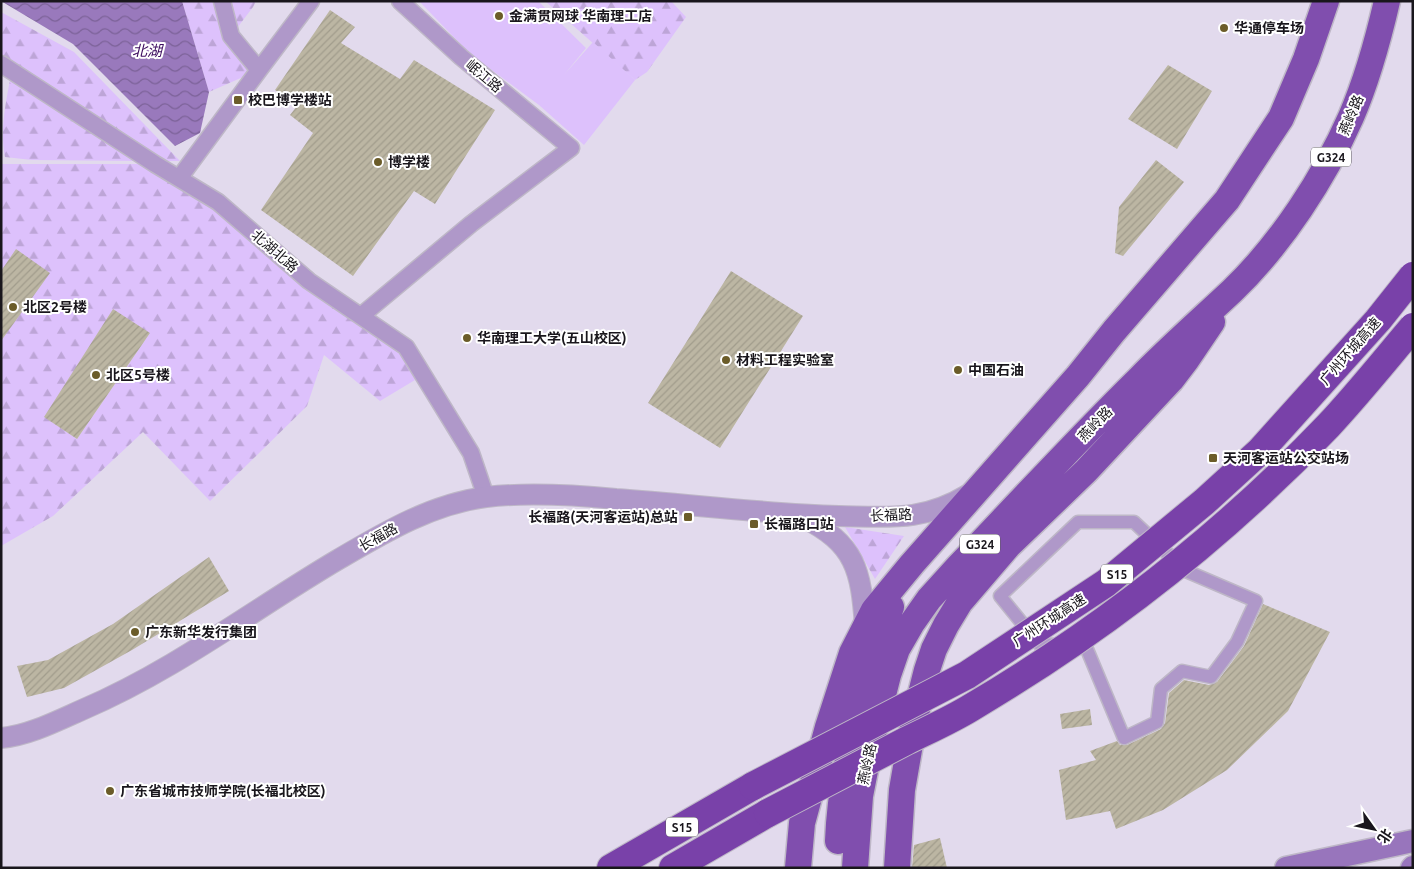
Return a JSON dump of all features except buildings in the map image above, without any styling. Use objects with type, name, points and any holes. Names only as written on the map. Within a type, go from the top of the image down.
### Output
[{"type":"highway","name":"G324","points":[[798,868],[802,823],[811,787],[852,654],[865,627],[883,598],[1078,376],[1114,331],[1227,200],[1281,118],[1306,59],[1326,1]]},
{"type":"highway","name":"燕岭路","points":[[855,868],[860,796],[869,750],[888,675],[897,649],[912,623],[929,599],[958,567],[1169,348],[1233,290],[1284,231],[1304,202],[1352,115],[1374,52],[1387,1]]},
{"type":"highway","name":"广州环城高速","points":[[611,868],[753,786],[967,675],[1106,583],[1204,502],[1260,451],[1378,320],[1413,276]]},
{"type":"highway","name":"G324","points":[[897,868],[902,790],[914,721],[927,670],[934,649],[946,625],[960,602],[1008,546],[1086,471],[1171,380],[1233,290]]},
{"type":"highway","name":"S15","points":[[673,868],[768,813],[970,709],[1068,647],[1124,606],[1195,550],[1281,473],[1328,426],[1413,326]]},
{"type":"highway","points":[[837,868],[843,780],[861,702],[880,636],[912,564]]},
{"type":"main road","points":[[1286,868],[1413,840]]},
{"type":"street","points":[[222,1],[231,36],[259,70]]},
{"type":"street","points":[[180,177],[311,1]]},
{"type":"street","name":"岷江路","points":[[362,315],[471,224],[571,148],[461,57],[400,1]]},
{"type":"street","name":"北湖北路","points":[[1,64],[218,202],[309,281],[406,346],[471,453],[486,497]]},
{"type":"street","name":"长福路","points":[[1,738],[11,738],[56,722],[112,697],[166,667],[297,583],[397,526],[437,510],[486,497],[581,496],[798,515],[886,518],[906,516],[951,505],[977,489]]},
{"type":"street","name":"长福路","points":[[798,515],[822,527],[839,542],[853,560],[861,583],[865,627]]},
{"type":"street","points":[[1078,522],[1134,522],[1186,571],[1256,601],[1238,642],[1211,677],[1182,671],[1161,689],[1157,722],[1124,738],[1086,647],[1039,644],[1000,596],[1078,522]]},
{"type":"green space","points":[[182,1],[256,1],[231,36],[259,70],[209,92]]},
{"type":"green space","points":[[419,1],[538,1],[586,48],[564,75],[593,42],[635,80],[584,145],[539,105],[470,54]]},
{"type":"green space","points":[[545,1],[671,1],[686,17],[647,72],[635,80]]},
{"type":"green space","points":[[1,12],[74,52],[180,161],[144,161],[1,59]]},
{"type":"green space","points":[[10,80],[141,161],[32,160],[5,157],[3,129]]},
{"type":"green space","points":[[1,164],[155,164],[399,342],[415,380],[380,401],[324,355],[307,406],[210,501],[143,432],[53,516],[1,546]],"holes":[[[150,333],[77,439],[45,417]]]},
{"type":"green space","points":[[845,527],[904,536],[875,579]]},
{"type":"water","name":"北湖","points":[[1,1],[182,1],[209,92],[200,133],[175,146],[73,44]]},
{"type":"place","name":"金满贯网球 华南理工店","points":[[499,16]]},
{"type":"place","name":"华通停车场","points":[[1224,28]]},
{"type":"place","name":"校巴博学楼站","points":[[238,100]]},
{"type":"place","name":"博学楼","points":[[378,162]]},
{"type":"place","name":"北区2号楼","points":[[13,307]]},
{"type":"place","name":"华南理工大学(五山校区)","points":[[467,338]]},
{"type":"place","name":"材料工程实验室","points":[[726,360]]},
{"type":"place","name":"中国石油","points":[[958,370]]},
{"type":"place","name":"北区5号楼","points":[[96,375]]},
{"type":"place","name":"天河客运站公交站场","points":[[1213,458]]},
{"type":"place","name":"长福路(天河客运站)总站","points":[[688,517]]},
{"type":"place","name":"长福路口站","points":[[754,524]]},
{"type":"place","name":"广东新华发行集团","points":[[135,632]]},
{"type":"place","name":"广东省城市技师学院(长福北校区)","points":[[110,791]]}]
